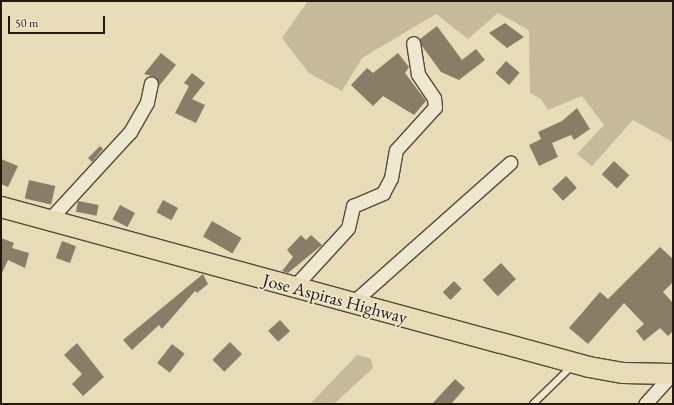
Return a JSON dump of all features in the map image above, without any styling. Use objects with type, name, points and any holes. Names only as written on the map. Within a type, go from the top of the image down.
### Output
[{"type":"main road","name":"Jose Aspiras Highway","points":[[1,207],[351,304],[574,363],[624,373],[672,374]]},
{"type":"street","points":[[293,288],[348,228],[353,206],[382,193],[390,179],[396,150],[435,107],[434,98],[418,74],[413,43]]},
{"type":"street","points":[[49,220],[130,132],[147,102],[151,83]]},
{"type":"street","points":[[351,304],[510,163]]},
{"type":"street","points":[[646,404],[672,374]]},
{"type":"lane","points":[[533,404],[574,363]]},
{"type":"shaded area","points":[[308,1],[673,1],[673,142],[633,120],[592,166],[577,154],[604,125],[582,96],[548,110],[541,99],[530,93],[529,30],[498,13],[468,39],[436,14],[362,58],[342,91],[309,73],[282,38]]},
{"type":"shaded area","points":[[357,355],[371,359],[373,368],[334,404],[310,404]]},
{"type":"building","points":[[505,23],[524,37],[507,48],[489,33]]},
{"type":"building","points":[[437,26],[462,60],[476,49],[485,60],[459,80],[441,72],[422,46],[420,39]]},
{"type":"building","points":[[161,53],[176,65],[159,86],[156,77],[144,74]]},
{"type":"building","points":[[398,53],[409,67],[405,73],[426,101],[414,115],[383,96],[373,106],[351,85],[367,68],[373,73]]},
{"type":"building","points":[[506,61],[520,73],[509,85],[496,73]]},
{"type":"building","points":[[192,73],[205,83],[192,99],[205,105],[196,123],[175,113],[189,86],[184,83]]},
{"type":"building","points":[[577,108],[590,129],[574,140],[571,135],[552,143],[558,157],[539,166],[529,145],[541,139],[538,132],[562,121]]},
{"type":"building","points":[[100,146],[103,149],[92,162],[88,158]]},
{"type":"building","points":[[1,159],[18,166],[8,187],[1,184]]},
{"type":"building","points":[[614,161],[629,175],[617,188],[602,174]]},
{"type":"building","points":[[566,176],[577,188],[563,201],[552,189]]},
{"type":"building","points":[[29,180],[55,186],[51,205],[25,199]]},
{"type":"building","points":[[163,200],[178,208],[171,220],[156,212]]},
{"type":"building","points":[[78,201],[99,205],[97,216],[76,212]]},
{"type":"building","points":[[120,205],[135,213],[127,227],[112,219]]},
{"type":"building","points":[[212,221],[241,238],[232,254],[203,237]]},
{"type":"building","points":[[301,235],[306,240],[311,235],[322,245],[288,273],[282,271],[293,257],[287,250]]},
{"type":"building","points":[[1,238],[14,243],[12,248],[29,253],[25,268],[8,260],[1,275]]},
{"type":"building","points":[[62,241],[76,246],[70,263],[56,258]]},
{"type":"building","points":[[660,247],[673,259],[673,282],[663,292],[673,303],[673,331],[668,336],[660,328],[644,341],[636,331],[644,324],[624,303],[588,344],[569,328],[600,292],[608,299]]},
{"type":"building","points":[[501,263],[516,279],[498,296],[483,280]]},
{"type":"building","points":[[203,274],[208,284],[197,293],[195,291],[162,329],[159,325],[132,350],[123,340]]},
{"type":"building","points":[[454,281],[462,289],[450,300],[443,292]]},
{"type":"building","points":[[280,320],[290,331],[278,342],[268,331]]},
{"type":"building","points":[[230,342],[242,354],[224,372],[212,360]]},
{"type":"building","points":[[77,343],[104,377],[83,396],[72,384],[82,374],[64,355]]},
{"type":"building","points":[[172,344],[185,354],[170,373],[157,363]]},
{"type":"building","points":[[455,379],[465,388],[451,404],[432,404]]}]
